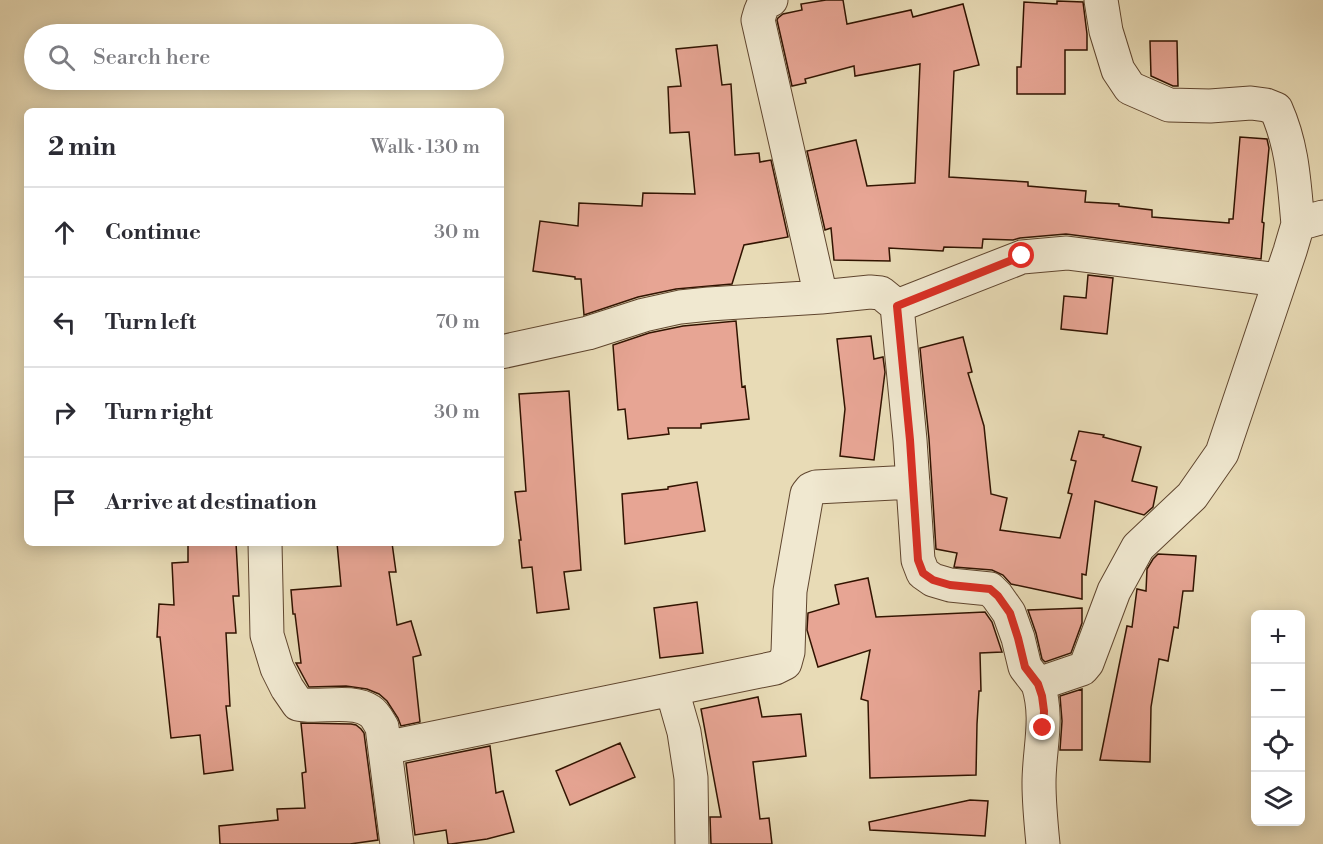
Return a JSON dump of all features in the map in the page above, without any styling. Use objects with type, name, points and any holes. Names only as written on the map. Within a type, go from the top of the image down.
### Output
[{"type":"street","points":[[771,0],[767,1],[761,9],[758,20],[821,297]]},
{"type":"street","points":[[1038,684],[1082,669],[1087,663],[1114,591],[1138,547],[1192,496],[1222,453],[1279,280],[1290,251],[1310,220],[1282,123],[1276,110],[1266,105],[1251,103],[1210,106],[1169,105],[1130,87],[1118,70],[1106,31],[1101,0]]},
{"type":"street","points":[[897,306],[1022,256],[1067,253],[1279,280]]},
{"type":"street","points":[[504,351],[588,333],[644,315],[680,307],[870,292],[881,293],[897,306],[910,440],[918,560],[923,573],[933,580],[950,585],[990,589],[1010,613],[1025,667],[1038,684],[1042,696],[1044,711],[1039,782],[1043,844]]},
{"type":"street","points":[[385,748],[776,668],[785,663],[789,652],[790,591],[807,494],[816,487],[912,482]]},
{"type":"street","points":[[266,546],[267,635],[277,668],[287,688],[300,705],[355,706],[371,711],[382,727],[398,844]]},
{"type":"street","points":[[672,690],[684,732],[691,778],[692,844]]},
{"type":"building","points":[[843,0],[847,24],[911,10],[913,17],[963,4],[979,65],[954,71],[949,177],[1028,182],[1028,186],[1086,191],[1085,202],[1119,204],[1119,206],[1152,210],[1152,217],[1229,223],[1229,219],[1233,219],[1240,137],[1267,139],[1269,148],[1261,259],[1066,234],[1013,240],[983,239],[982,248],[944,247],[943,251],[889,248],[890,261],[834,260],[831,228],[825,230],[807,151],[856,140],[867,186],[915,183],[920,64],[855,76],[854,66],[805,79],[806,83],[792,86],[777,20],[783,14],[802,10],[801,4]]},
{"type":"building","points":[[1057,1],[1083,2],[1087,50],[1065,50],[1065,94],[1017,94],[1017,67],[1021,67],[1024,2],[1057,4]]},
{"type":"building","points":[[1150,41],[1177,41],[1178,86],[1151,76]]},
{"type":"building","points":[[717,45],[722,85],[731,84],[735,155],[759,153],[760,162],[771,160],[788,237],[744,245],[732,284],[676,289],[638,297],[584,315],[581,279],[533,271],[540,221],[578,226],[579,203],[642,206],[643,193],[695,194],[689,132],[670,133],[668,87],[681,86],[676,49]]},
{"type":"building","points":[[1088,275],[1113,278],[1107,334],[1061,329],[1064,296],[1086,298]]},
{"type":"building","points":[[736,321],[742,387],[745,386],[749,419],[701,424],[701,428],[668,428],[669,434],[628,439],[625,409],[618,410],[613,345],[649,333],[683,326]]},
{"type":"building","points":[[871,336],[874,359],[883,357],[885,372],[874,460],[840,456],[845,409],[837,339]]},
{"type":"building","points":[[963,337],[972,372],[968,373],[984,426],[991,494],[1007,498],[1000,530],[1060,538],[1072,494],[1068,493],[1076,461],[1071,460],[1079,431],[1104,435],[1103,437],[1141,447],[1132,481],[1157,487],[1153,507],[1144,515],[1095,501],[1086,575],[1082,574],[1082,599],[1011,584],[1003,575],[992,570],[954,567],[957,553],[936,549],[920,348]]},
{"type":"building","points":[[569,391],[581,570],[564,572],[569,609],[537,613],[532,567],[522,568],[515,492],[526,491],[519,394]]},
{"type":"building","points":[[697,482],[705,531],[625,544],[622,494],[668,489],[668,487]]},
{"type":"building","points":[[188,546],[236,546],[239,596],[233,596],[236,633],[226,633],[230,706],[226,706],[233,770],[204,774],[200,735],[171,738],[160,637],[157,637],[159,604],[174,605],[172,563],[188,562]]},
{"type":"building","points":[[337,546],[392,546],[396,572],[389,572],[397,625],[411,621],[421,655],[413,657],[420,722],[401,726],[387,701],[379,694],[367,689],[346,686],[309,687],[296,663],[301,663],[291,590],[341,586]]},
{"type":"building","points":[[1158,554],[1196,556],[1193,591],[1183,591],[1178,628],[1174,627],[1168,661],[1159,659],[1151,707],[1150,762],[1100,760],[1127,626],[1132,627],[1137,589],[1146,591],[1147,569]]},
{"type":"building","points":[[868,578],[876,617],[985,612],[992,622],[1002,652],[980,653],[981,691],[979,691],[977,724],[976,775],[870,778],[868,701],[861,699],[870,650],[818,667],[807,630],[808,613],[839,604],[835,585]]},
{"type":"building","points":[[697,602],[703,653],[660,658],[654,608]]},
{"type":"building","points":[[1082,608],[1082,623],[1071,653],[1045,662],[1042,659],[1028,610]]},
{"type":"building","points":[[1082,689],[1082,750],[1060,750],[1062,721],[1060,696]]},
{"type":"building","points":[[758,697],[762,717],[801,714],[806,756],[753,762],[760,819],[769,818],[772,844],[711,844],[710,817],[721,817],[701,709]]},
{"type":"building","points":[[301,723],[351,724],[356,725],[364,733],[378,840],[350,844],[220,844],[219,826],[278,820],[277,809],[305,808],[302,773],[306,772]]},
{"type":"building","points":[[620,743],[635,777],[570,805],[556,771]]},
{"type":"building","points":[[490,746],[496,793],[503,791],[514,832],[487,839],[451,844],[448,844],[446,830],[415,835],[406,763]]},
{"type":"building","points":[[970,800],[988,801],[985,836],[870,830],[869,822]]},
{"type":"route","points":[[1022,256],[897,306],[910,440],[918,560],[923,573],[933,580],[950,585],[990,589],[998,596],[1010,613],[1025,667],[1038,684],[1044,711],[1043,728]]}]
